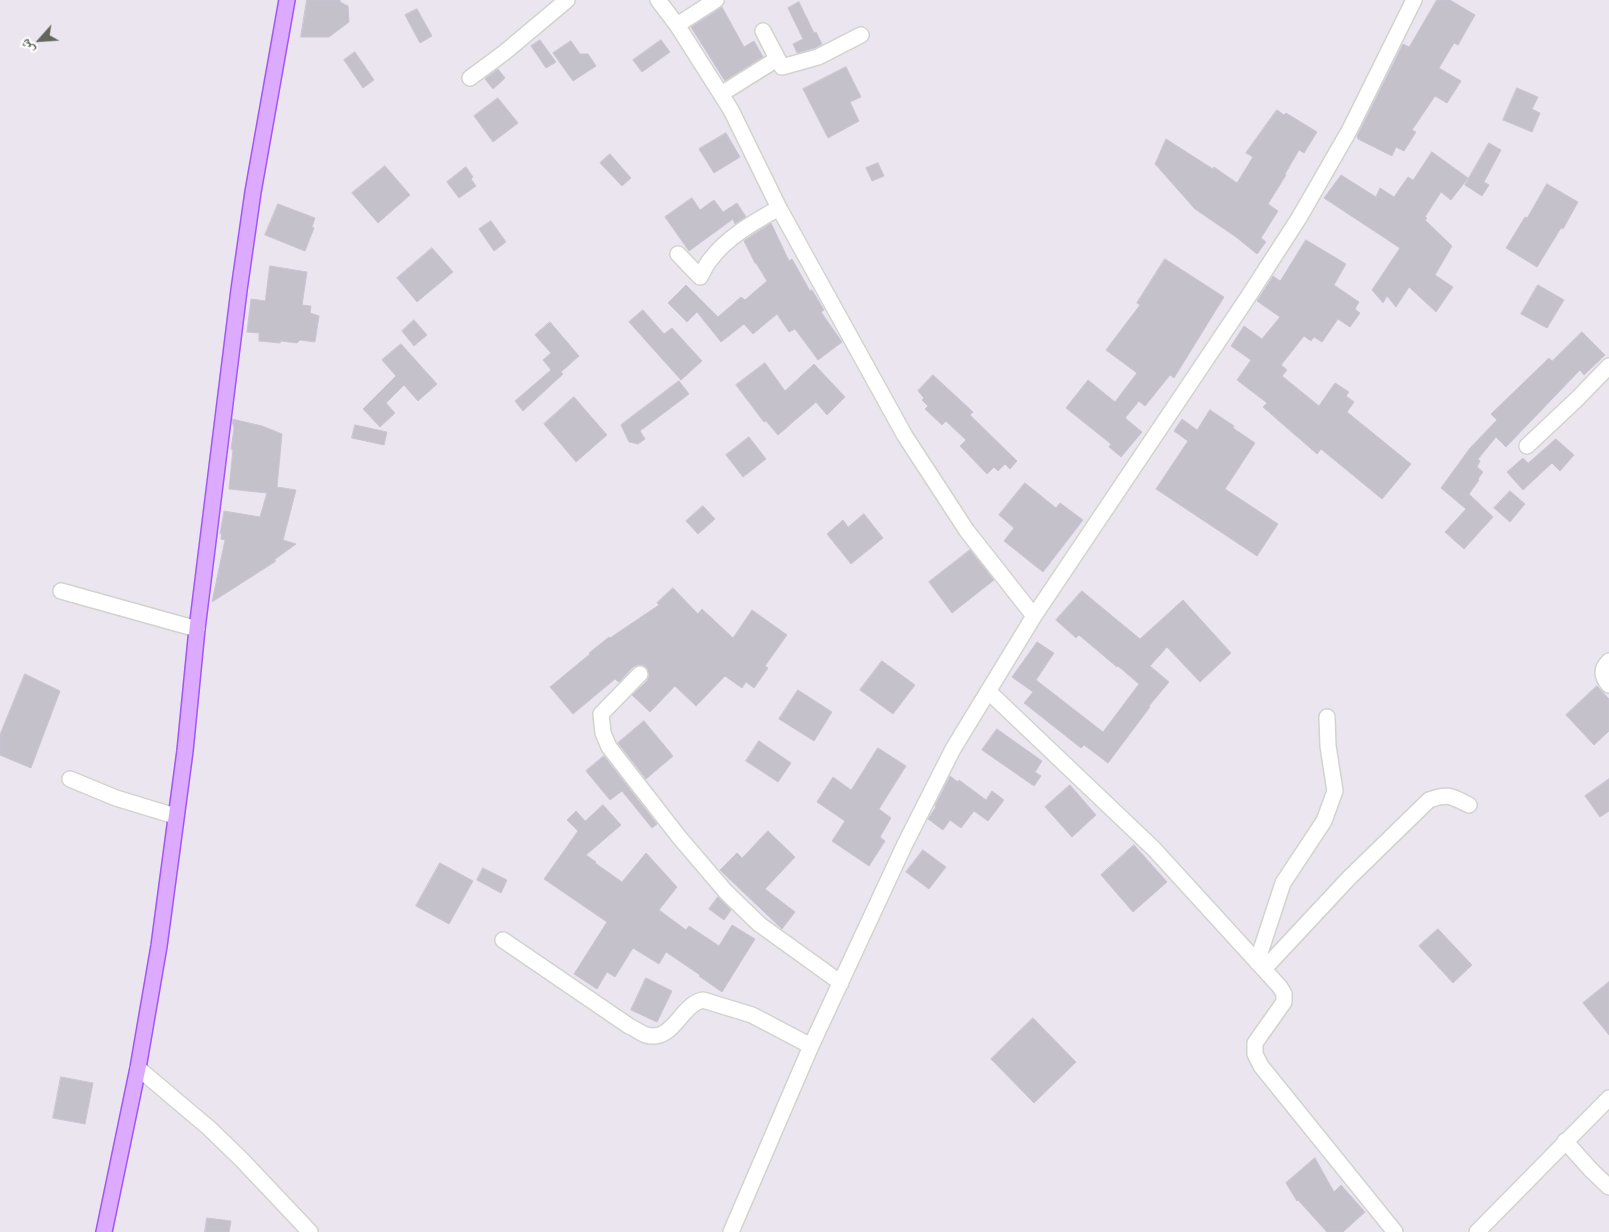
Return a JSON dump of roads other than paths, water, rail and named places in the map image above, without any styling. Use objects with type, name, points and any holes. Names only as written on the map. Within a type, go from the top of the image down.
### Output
[{"type":"main road","points":[[104,1232],[138,1068],[159,946],[185,750],[197,629],[239,290],[253,192],[287,0]]},
{"type":"street","points":[[470,78],[505,52],[567,0]]},
{"type":"street","points":[[658,0],[677,25],[721,94],[778,208],[905,436],[967,531],[1034,616]]},
{"type":"street","points":[[677,25],[716,0]]},
{"type":"street","points":[[731,1232],[811,1046],[904,844],[952,749],[1034,616],[1299,218],[1349,131],[1414,0]]},
{"type":"street","points":[[721,94],[777,59],[763,31],[782,67],[818,57],[861,35]]},
{"type":"street","points":[[678,254],[700,277],[710,260],[729,240],[778,208]]},
{"type":"street","points":[[1527,446],[1578,399],[1609,366]]},
{"type":"street","points":[[61,591],[197,629]]},
{"type":"street","points":[[1609,661],[1605,665],[1602,676],[1609,685]]},
{"type":"street","points":[[640,674],[601,714],[603,733],[609,747],[679,837],[726,892],[759,924],[841,983]]},
{"type":"street","points":[[988,691],[1154,849],[1280,987],[1284,994],[1284,1002],[1255,1042],[1255,1054],[1261,1066],[1395,1232]]},
{"type":"street","points":[[1261,965],[1282,883],[1324,821],[1335,791],[1328,746],[1327,717]]},
{"type":"street","points":[[70,779],[116,798],[175,816]]},
{"type":"street","points":[[1261,965],[1428,800],[1440,796],[1449,796],[1469,805]]},
{"type":"street","points":[[503,940],[629,1026],[646,1035],[654,1036],[668,1030],[676,1024],[691,1005],[703,1000],[752,1015],[811,1046]]},
{"type":"street","points":[[138,1068],[209,1128],[310,1232]]},
{"type":"street","points":[[1477,1232],[1609,1098]]},
{"type":"street","points":[[1565,1141],[1609,1187]]}]
